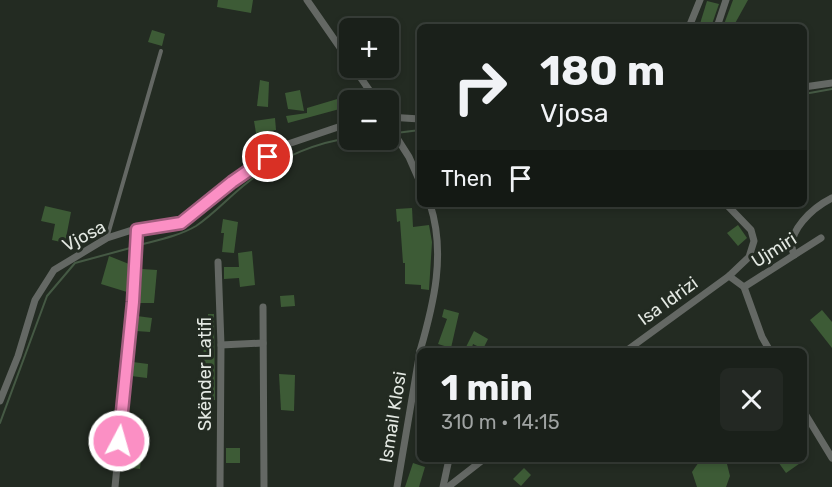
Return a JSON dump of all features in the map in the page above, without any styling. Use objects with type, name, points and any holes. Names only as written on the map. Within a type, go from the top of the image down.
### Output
[{"type":"street","points":[[307,0],[339,46]]},
{"type":"street","points":[[690,24],[700,0]]},
{"type":"street","points":[[718,24],[726,0]]},
{"type":"street","points":[[807,87],[832,83]]},
{"type":"street","points":[[399,118],[417,119]]},
{"type":"street","name":"Vjosa","points":[[0,401],[35,300],[54,270],[107,238],[137,230],[181,223],[232,182],[285,145],[339,127]]},
{"type":"street","points":[[399,140],[410,157],[417,174]]},
{"type":"street","points":[[794,255],[792,249],[795,235],[804,220],[822,203],[832,198]]},
{"type":"street","name":"Ismail Klosi","points":[[421,348],[428,321],[439,249],[431,207]]},
{"type":"street","name":"Ujmiri","points":[[729,207],[752,230],[754,241],[749,256],[729,276],[744,287],[768,348]]},
{"type":"street","points":[[115,487],[133,302],[137,230]]},
{"type":"street","name":"Ujmiri","points":[[744,287],[821,238]]},
{"type":"street","name":"Skënder Latifi","points":[[218,262],[221,345],[220,487]]},
{"type":"street","name":"Isa Idrizi","points":[[630,348],[729,276]]},
{"type":"street","points":[[262,307],[264,487]]},
{"type":"street","points":[[221,345],[263,342]]},
{"type":"street","name":"Ismail Klosi","points":[[397,487],[417,369]]},
{"type":"street","points":[[807,417],[832,458]]},
{"type":"street","points":[[443,487],[447,462]]},
{"type":"street","points":[[448,487],[480,462]]},
{"type":"lane","points":[[107,238],[161,51]]},
{"type":"building","points":[[218,0],[253,0],[251,13],[217,7]]},
{"type":"building","points":[[733,0],[748,0],[735,24],[724,24]]},
{"type":"building","points":[[707,1],[719,4],[712,24],[700,24]]},
{"type":"building","points":[[152,30],[165,34],[162,46],[148,42]]},
{"type":"building","points":[[260,80],[269,82],[268,107],[257,106]]},
{"type":"building","points":[[300,90],[304,111],[288,109],[285,93]]},
{"type":"building","points":[[339,98],[339,109],[288,123],[286,116],[307,113],[307,108]]},
{"type":"building","points":[[275,118],[276,130],[256,133],[254,121]]},
{"type":"building","points":[[45,206],[71,212],[65,243],[52,240],[55,224],[41,221]]},
{"type":"building","points":[[412,208],[413,227],[429,225],[432,242],[429,290],[421,289],[421,285],[405,284],[400,221],[397,222],[396,209]]},
{"type":"building","points":[[223,219],[238,222],[234,253],[222,252]]},
{"type":"building","points":[[738,225],[747,238],[738,246],[727,233]]},
{"type":"building","points":[[252,251],[255,285],[240,287],[239,278],[224,279],[224,267],[239,267],[238,253]]},
{"type":"building","points":[[109,256],[129,264],[127,292],[101,284]]},
{"type":"building","points":[[142,269],[157,270],[154,303],[140,303]]},
{"type":"building","points":[[294,295],[295,306],[281,307],[280,296]]},
{"type":"building","points":[[444,309],[459,313],[451,348],[438,344],[447,319],[442,317]]},
{"type":"building","points":[[822,310],[832,322],[832,348],[810,320]]},
{"type":"building","points":[[208,314],[214,314],[215,400],[201,400],[204,343],[207,343]]},
{"type":"building","points":[[137,316],[152,318],[150,332],[136,331]]},
{"type":"building","points":[[474,331],[488,339],[484,348],[473,344],[472,348],[466,348]]},
{"type":"building","points":[[133,362],[148,364],[147,378],[131,376]]},
{"type":"building","points":[[279,374],[295,375],[294,411],[281,410]]},
{"type":"building","points":[[128,418],[143,419],[142,436],[127,435]]},
{"type":"building","points":[[124,448],[142,450],[140,469],[123,467]]},
{"type":"building","points":[[226,448],[240,448],[240,463],[226,463]]},
{"type":"building","points":[[699,462],[725,462],[730,476],[726,487],[697,487],[692,472]]},
{"type":"building","points":[[778,462],[802,462],[786,473]]},
{"type":"building","points":[[413,463],[425,467],[419,487],[405,487]]},
{"type":"building","points":[[524,468],[531,475],[521,486],[513,479]]},
{"type":"waterway","points":[[807,93],[832,89]]},
{"type":"waterway","points":[[399,133],[417,130]]},
{"type":"waterway","points":[[139,245],[176,235],[196,226],[266,169],[313,147],[339,140]]},
{"type":"waterway","points":[[0,423],[47,296],[75,263],[134,247]]},
{"type":"route","points":[[119,441],[133,302],[137,230],[181,223],[232,182],[268,157]]}]
